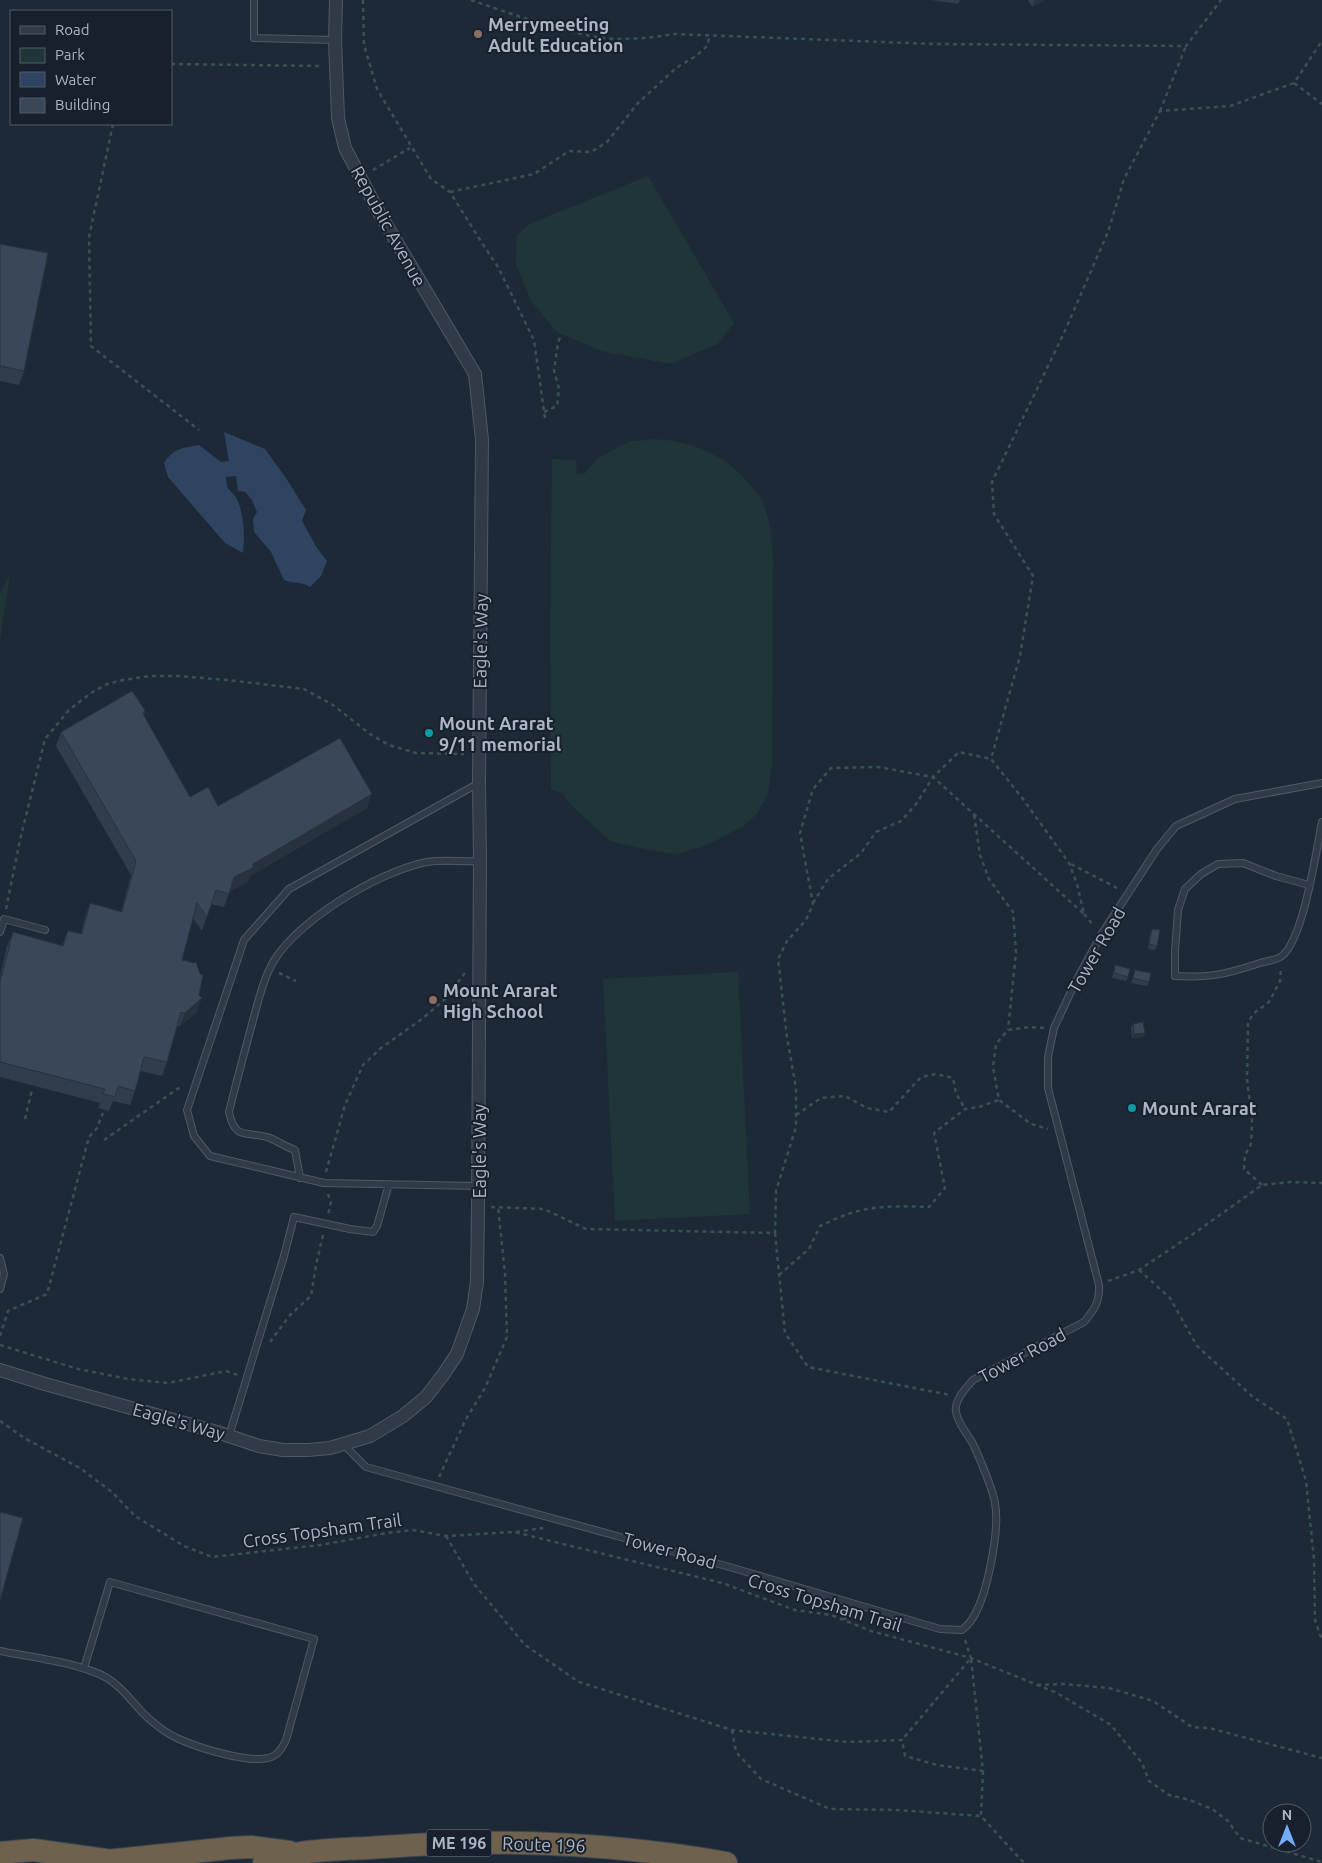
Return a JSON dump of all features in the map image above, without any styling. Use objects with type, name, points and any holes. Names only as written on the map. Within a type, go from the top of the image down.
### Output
[{"type":"highway","name":"Route 196","points":[[264,1863],[300,1853],[411,1844],[496,1842],[619,1848],[726,1863]]},
{"type":"highway","name":"Route 196","points":[[0,1853],[33,1850],[97,1862],[251,1847],[300,1853]]},
{"type":"street","name":"Republic Avenue","points":[[336,0],[335,40],[338,118],[346,148],[376,209],[475,374],[482,440]]},
{"type":"street","name":"Eagle's Way","points":[[0,1370],[259,1446],[283,1450],[308,1450],[344,1445],[370,1436],[403,1416],[426,1397],[443,1376],[457,1354],[473,1309],[477,1282],[480,861],[478,783],[482,440]]},
{"type":"lane","points":[[254,0],[254,38],[335,40]]},
{"type":"lane","points":[[478,783],[290,889],[244,940],[187,1110],[194,1136],[210,1156],[324,1183],[478,1186]]},
{"type":"lane","name":"Tower Road","points":[[344,1445],[366,1467],[726,1566],[940,1629],[962,1630],[971,1621],[980,1600],[990,1566],[996,1541],[996,1504],[974,1445],[956,1414],[956,1405],[964,1389],[973,1380],[1084,1322],[1096,1308],[1100,1296],[1099,1284],[1048,1088],[1047,1071],[1054,1028],[1075,983],[1101,935],[1156,849],[1176,826],[1235,799],[1322,783]]},
{"type":"lane","points":[[1309,885],[1276,876],[1243,863],[1218,864],[1201,874],[1185,889],[1178,910],[1175,976],[1200,977],[1226,974],[1282,956],[1292,942],[1297,930],[1309,885],[1322,822]]},
{"type":"lane","points":[[300,1178],[295,1150],[269,1138],[240,1133],[231,1124],[229,1112],[258,1003],[269,970],[281,949],[304,926],[354,891],[397,872],[428,862],[480,861]]},
{"type":"lane","points":[[0,932],[4,919],[45,930]]},
{"type":"lane","points":[[229,1436],[284,1256],[294,1217],[373,1232],[378,1226],[389,1184]]},
{"type":"lane","points":[[0,1258],[4,1274],[0,1289]]},
{"type":"lane","points":[[0,1651],[84,1668],[107,1678],[128,1694],[148,1718],[177,1739],[220,1752],[250,1758],[269,1758],[279,1753],[286,1740],[314,1639],[110,1582],[84,1668]]},
{"type":"path","points":[[364,0],[364,45],[376,89],[410,148],[431,179],[450,192],[498,267],[530,329],[534,340],[545,418]]},
{"type":"path","points":[[471,0],[505,12],[599,38],[657,37],[674,34],[935,44],[1186,46]]},
{"type":"path","points":[[991,758],[1020,656],[1033,576],[994,514],[992,482],[1064,333],[1105,241],[1124,179],[1160,111],[1186,46],[1221,0]]},
{"type":"path","points":[[450,192],[534,174],[569,151],[591,152],[607,142],[638,103],[676,68],[696,56],[707,46],[710,35]]},
{"type":"path","points":[[1160,111],[1230,106],[1294,83],[1322,41]]},
{"type":"path","points":[[172,64],[336,66]]},
{"type":"path","points":[[1294,83],[1322,104]]},
{"type":"path","points":[[113,125],[89,237],[92,346],[200,430]]},
{"type":"path","points":[[360,176],[410,148]]},
{"type":"path","points":[[544,412],[557,406],[559,389],[554,370],[561,334]]},
{"type":"path","points":[[4,919],[20,840],[45,739],[69,710],[91,693],[107,684],[150,676],[178,676],[304,689],[333,705],[370,734],[389,744],[416,753],[464,754]]},
{"type":"path","points":[[960,1397],[808,1367],[785,1333],[775,1233],[776,1191],[796,1127],[796,1088],[787,1037],[778,959],[787,941],[806,920],[813,904],[828,880],[861,853],[876,832],[901,822],[916,804],[933,777],[958,752],[991,758],[1024,799],[1069,863],[1077,884],[1084,914]]},
{"type":"path","points":[[813,904],[800,833],[813,789],[831,768],[878,767],[933,777],[1084,914],[1101,935]]},
{"type":"path","points":[[974,814],[980,855],[989,879],[1013,912],[1016,952],[1008,1030],[996,1044],[993,1067],[999,1100],[1031,1124],[1059,1132]]},
{"type":"path","points":[[1069,863],[1128,894]]},
{"type":"path","points":[[1262,1185],[1244,1168],[1244,1155],[1251,1144],[1252,1121],[1247,1079],[1248,1023],[1253,1014],[1269,1002],[1280,981],[1282,956]]},
{"type":"path","points":[[269,1344],[290,1315],[311,1296],[316,1265],[331,1202],[324,1183],[345,1105],[363,1065],[381,1048],[422,1019],[445,999],[466,970]]},
{"type":"path","points":[[1008,1030],[1030,1027],[1054,1028]]},
{"type":"path","points":[[796,1115],[821,1098],[845,1096],[867,1108],[888,1112],[921,1077],[936,1074],[953,1078],[956,1093],[965,1109]]},
{"type":"path","points":[[104,1140],[183,1085]]},
{"type":"path","points":[[25,1118],[32,1090]]},
{"type":"path","points":[[779,1275],[809,1248],[820,1226],[850,1213],[875,1208],[929,1207],[944,1188],[934,1133],[965,1109],[979,1107],[999,1100]]},
{"type":"path","points":[[0,1336],[8,1311],[47,1294],[90,1138],[98,1128],[103,1113]]},
{"type":"path","points":[[1099,1284],[1139,1270],[1262,1185],[1291,1182],[1322,1183]]},
{"type":"path","points":[[478,1206],[544,1209],[586,1229],[775,1233]]},
{"type":"path","points":[[435,1486],[466,1419],[485,1388],[507,1337],[505,1274],[498,1207]]},
{"type":"path","points":[[1139,1270],[1170,1298],[1197,1346],[1253,1398],[1287,1419],[1306,1481],[1314,1560],[1314,1620],[1322,1640]]},
{"type":"path","points":[[0,1345],[78,1369],[128,1379],[168,1383],[226,1371],[246,1377]]},
{"type":"path","name":"Cross Topsham Trail","points":[[0,1421],[26,1439],[80,1468],[113,1493],[134,1516],[184,1546],[212,1556],[320,1545],[413,1530],[446,1536],[514,1532],[722,1583],[795,1610],[831,1614],[871,1631],[971,1658],[1057,1693],[1111,1725],[1142,1764],[1150,1780],[1168,1795],[1190,1800],[1212,1809],[1228,1821],[1240,1838],[1322,1862]]},
{"type":"path","points":[[446,1536],[474,1584],[525,1645],[579,1682],[732,1730],[847,1742],[902,1740],[971,1658]]},
{"type":"path","points":[[962,1630],[971,1658],[983,1772],[981,1816]]},
{"type":"path","points":[[1036,1685],[1064,1684],[1109,1688],[1153,1701],[1192,1727],[1209,1728],[1322,1758]]},
{"type":"path","points":[[732,1730],[736,1752],[761,1779],[830,1808],[897,1810],[981,1816],[1022,1861],[1026,1863]]},
{"type":"path","points":[[902,1740],[905,1756],[937,1765],[983,1772]]},
{"type":"green space","points":[[648,176],[734,323],[718,344],[670,364],[601,351],[557,332],[531,301],[516,264],[517,235],[531,223]]},
{"type":"green space","points":[[655,439],[683,443],[709,452],[732,466],[742,476],[758,494],[767,513],[773,560],[772,765],[768,794],[756,815],[743,826],[703,847],[675,854],[610,841],[570,804],[563,793],[551,790],[552,459],[576,460],[577,474],[584,474],[598,458],[628,442]]},
{"type":"green space","points":[[10,574],[0,641],[0,593]]},
{"type":"green space","points":[[738,972],[750,1214],[615,1221],[603,979]]},
{"type":"water","points":[[224,432],[265,449],[306,510],[302,521],[317,548],[327,561],[321,576],[310,587],[284,580],[271,552],[254,532],[253,519],[257,512],[252,500],[245,492],[238,491],[236,476],[226,477],[227,487],[237,499],[243,519],[243,553],[225,543],[168,477],[164,463],[171,454],[183,448],[199,445],[221,462],[229,461]]},
{"type":"building","points":[[0,244],[48,253],[24,371],[0,366]]},
{"type":"building","points":[[132,691],[145,710],[143,714],[190,797],[208,787],[218,806],[340,738],[372,794],[253,864],[253,868],[234,877],[229,894],[216,890],[207,917],[197,903],[182,960],[196,962],[200,974],[203,975],[199,995],[202,998],[185,1013],[181,1012],[167,1062],[144,1057],[135,1091],[118,1086],[115,1097],[103,1094],[105,1089],[0,1062],[0,982],[13,932],[63,946],[68,931],[82,934],[90,903],[122,912],[136,861],[61,732]]},
{"type":"building","points":[[1152,929],[1160,930],[1157,946],[1149,944]]},
{"type":"building","points":[[1115,965],[1130,969],[1128,977],[1114,973]]},
{"type":"building","points":[[1135,970],[1151,973],[1149,982],[1133,978]]},
{"type":"building","points":[[1143,1022],[1145,1033],[1134,1034],[1133,1024]]},
{"type":"building","points":[[0,1512],[23,1518],[0,1600]]},
{"type":"place","name":"Merrymeeting Adult Education","points":[[478,34]]},
{"type":"place","name":"Mount Ararat 9/11 memorial","points":[[429,733]]},
{"type":"place","name":"Mount Ararat High School","points":[[433,1000]]},
{"type":"place","name":"Mount Ararat","points":[[1132,1108]]}]
